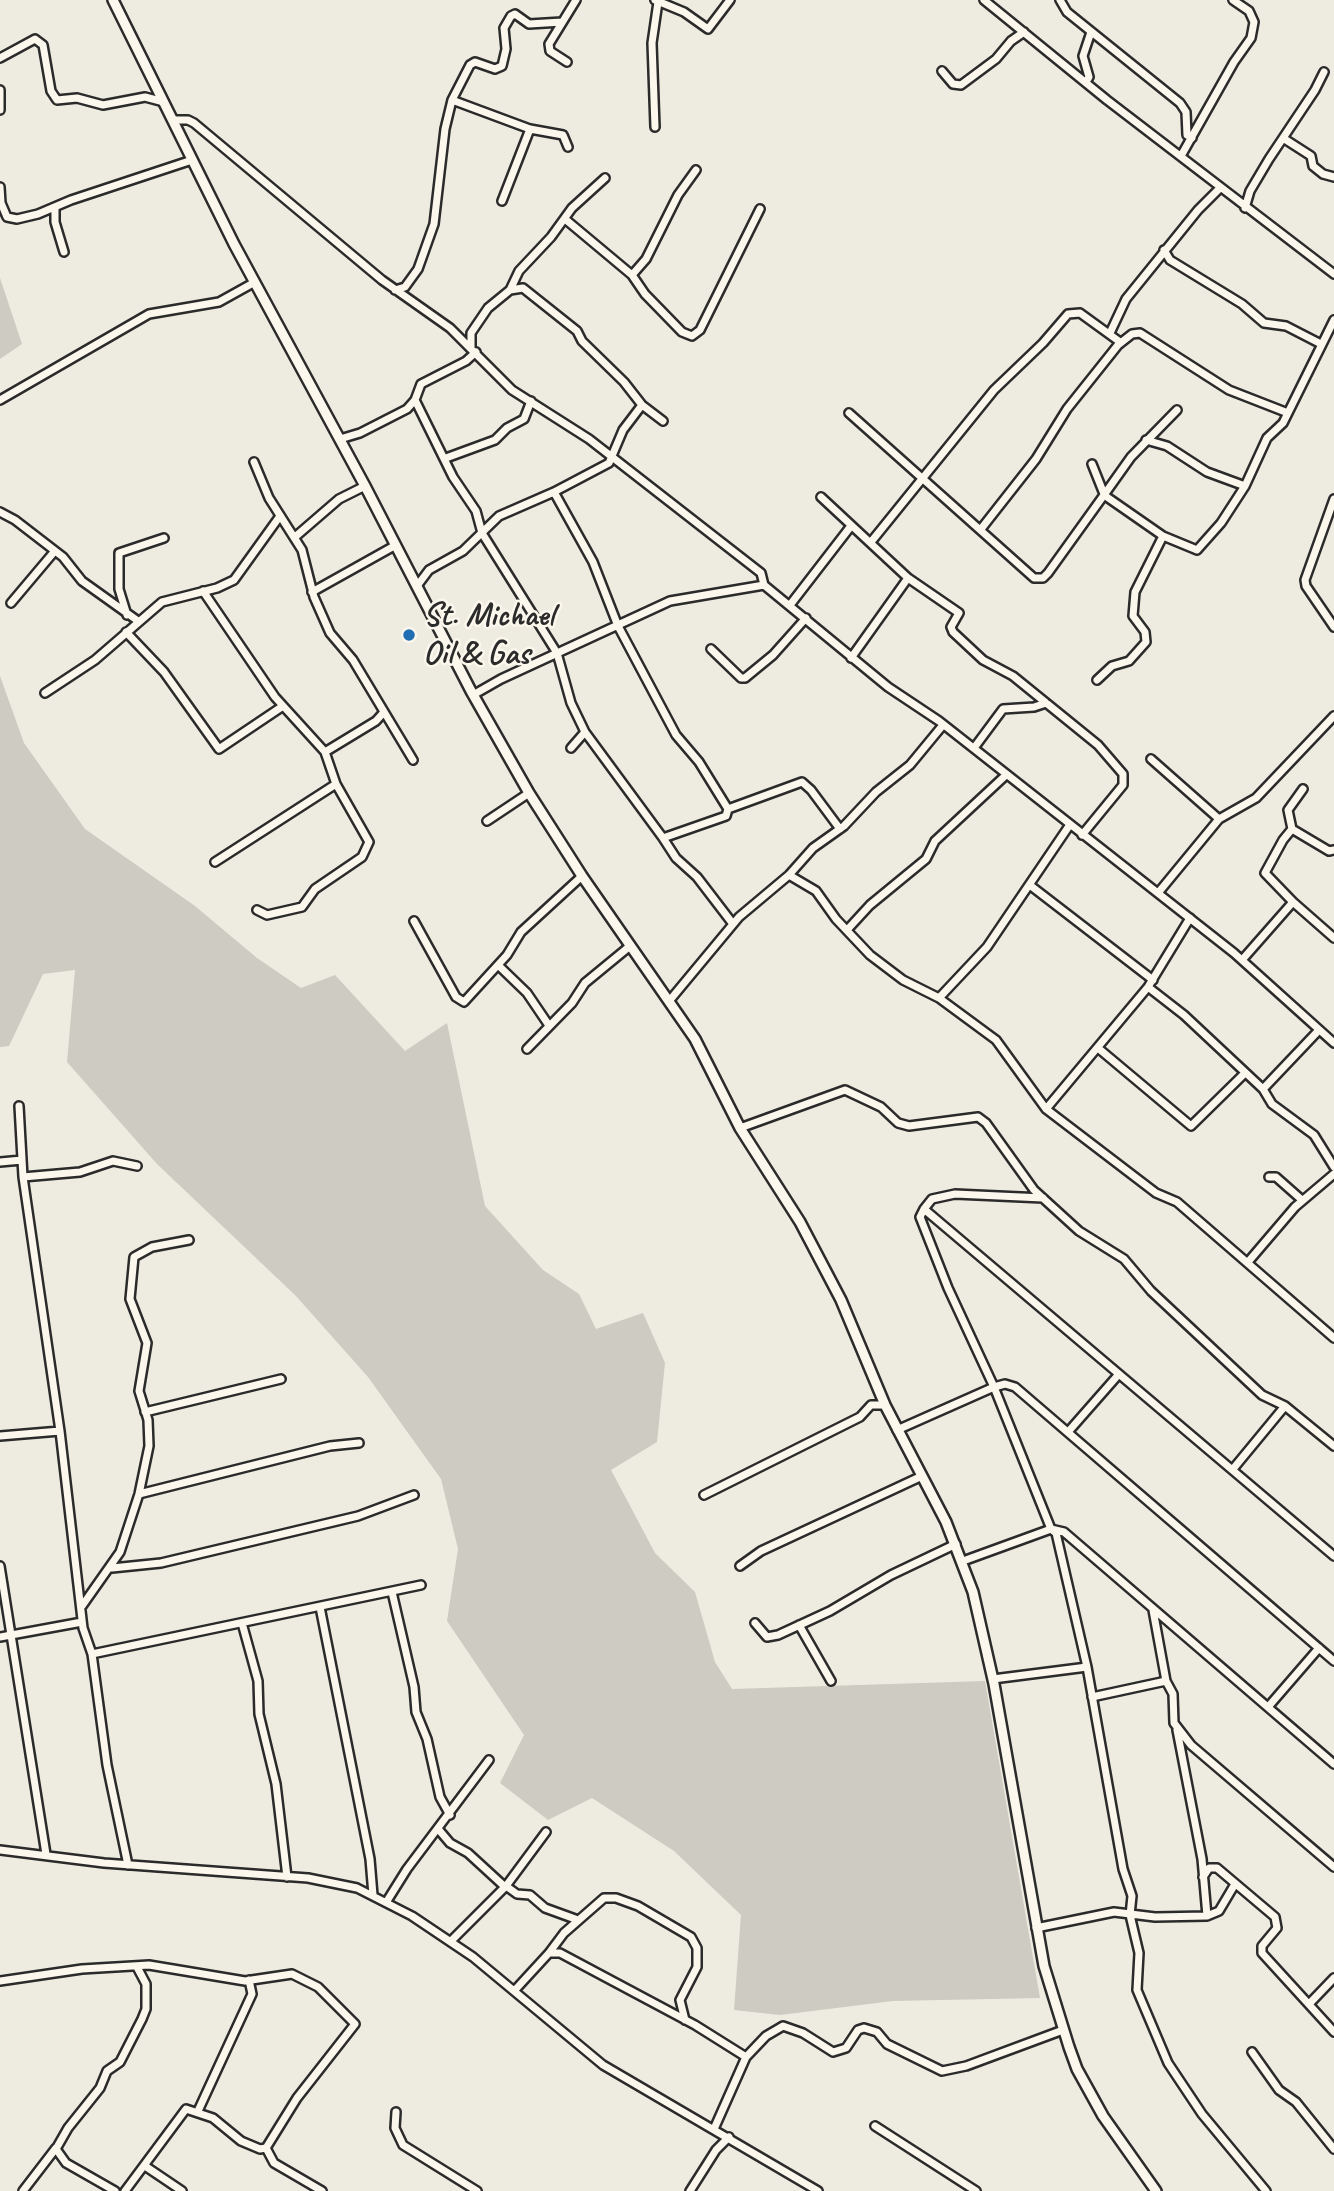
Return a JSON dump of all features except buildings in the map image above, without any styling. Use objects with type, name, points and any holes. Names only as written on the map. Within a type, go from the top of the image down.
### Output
[{"type":"street","points":[[113,0],[255,282],[365,485],[473,695],[529,793],[582,876],[695,1039],[740,1128],[814,1247],[841,1300],[885,1405],[963,1561],[993,1679],[1036,1928],[1063,2030],[1087,2090],[1156,2191]]},
{"type":"street","points":[[567,62],[549,48],[550,39],[576,0]]},
{"type":"street","points":[[655,127],[652,43],[656,1],[684,12],[708,29],[730,0]]},
{"type":"street","points":[[984,0],[1245,208],[1334,274]]},
{"type":"street","points":[[1060,0],[1067,12],[1180,103],[1186,112],[1187,135],[1192,138]]},
{"type":"street","points":[[1181,156],[1234,62],[1251,38],[1254,22],[1249,12],[1233,0]]},
{"type":"street","points":[[404,297],[405,287],[418,269],[434,224],[447,121],[453,100],[470,65],[475,62],[495,69],[502,66],[506,49],[504,28],[514,14],[529,24],[562,22]]},
{"type":"street","points":[[942,71],[953,85],[961,85],[996,60],[1011,41],[1024,32]]},
{"type":"street","points":[[1086,82],[1089,77],[1083,56],[1091,32]]},
{"type":"street","points":[[0,58],[36,39],[43,45],[51,91],[57,100],[77,98],[103,105],[145,97],[163,102]]},
{"type":"street","points":[[1245,208],[1250,191],[1324,72]]},
{"type":"street","points":[[0,90],[0,110]]},
{"type":"street","points":[[453,100],[530,130],[563,135],[568,148]]},
{"type":"street","points":[[173,120],[188,120],[194,123],[395,290],[460,336],[512,390],[613,458],[761,573],[764,585]]},
{"type":"street","points":[[502,201],[530,130]]},
{"type":"street","points":[[1283,138],[1311,156],[1313,166],[1323,174],[1334,177]]},
{"type":"street","points":[[0,187],[1,203],[7,217],[18,219],[192,160]]},
{"type":"street","points":[[632,275],[646,259],[678,195],[696,170]]},
{"type":"street","points":[[473,350],[471,333],[488,307],[510,290],[515,279],[578,202],[605,178]]},
{"type":"street","points":[[1110,333],[1126,299],[1164,250],[1220,188]]},
{"type":"street","points":[[55,208],[55,222],[64,252]]},
{"type":"street","points":[[565,219],[632,275],[645,294],[682,332],[692,336],[700,330],[760,209]]},
{"type":"street","points":[[1164,250],[1170,260],[1242,304],[1264,323],[1286,326],[1321,344]]},
{"type":"street","points":[[515,279],[576,331],[582,341],[624,382],[642,405],[663,421]]},
{"type":"street","points":[[0,400],[149,314],[219,302],[255,282]]},
{"type":"street","points":[[395,290],[405,287]]},
{"type":"street","points":[[510,290],[523,288]]},
{"type":"street","points":[[872,542],[994,390],[1044,344],[1068,314],[1080,313],[1120,342]]},
{"type":"street","points":[[1092,464],[1104,495],[1163,536],[1197,550],[1202,548],[1245,486],[1267,438],[1283,423],[1334,320]]},
{"type":"street","points":[[460,336],[471,333]]},
{"type":"street","points":[[981,529],[1036,458],[1067,409],[1120,342],[1132,334],[1140,333],[1229,390],[1288,413]]},
{"type":"street","points":[[340,439],[360,433],[407,409],[415,400],[421,384],[473,350]]},
{"type":"street","points":[[415,400],[446,458],[453,477],[476,511],[482,533],[557,653],[571,703],[585,732],[676,858],[697,877],[733,924]]},
{"type":"street","points":[[446,458],[495,440],[524,419],[531,401]]},
{"type":"street","points":[[416,586],[429,569],[463,551],[499,516],[605,466],[613,458],[623,430],[642,405]]},
{"type":"street","points":[[849,413],[1038,579],[1048,573],[1145,440],[1159,431],[1168,416],[1177,410]]},
{"type":"street","points":[[1145,440],[1151,439],[1167,446],[1207,472],[1245,486]]},
{"type":"street","points":[[254,463],[280,516],[302,551],[312,592],[330,633],[353,660],[413,760]]},
{"type":"street","points":[[295,537],[339,499],[365,485]]},
{"type":"street","points":[[554,492],[593,562],[618,626],[676,735],[699,762],[728,809],[726,816],[663,838]]},
{"type":"street","points":[[821,497],[908,578],[959,613],[951,629],[984,660],[1013,676],[1098,745],[1125,777],[1123,785],[1082,835]]},
{"type":"street","points":[[1334,499],[1306,586],[1334,627]]},
{"type":"street","points":[[0,512],[15,520],[66,560],[82,581],[127,616],[138,621]]},
{"type":"street","points":[[45,693],[95,660],[162,602],[234,580],[280,516]]},
{"type":"street","points":[[790,605],[851,526]]},
{"type":"street","points":[[1097,680],[1112,666],[1129,661],[1146,642],[1145,632],[1133,616],[1135,592],[1163,536]]},
{"type":"street","points":[[127,616],[119,589],[119,553],[164,538]]},
{"type":"street","points":[[312,592],[396,545]]},
{"type":"street","points":[[11,603],[54,552]]},
{"type":"street","points":[[754,585],[761,573]]},
{"type":"street","points":[[851,658],[908,578]]},
{"type":"street","points":[[473,695],[677,598],[710,596],[764,585],[851,658],[943,724],[1069,826],[1190,918],[1242,960],[1334,1043]]},
{"type":"street","points":[[203,591],[283,706],[325,752],[337,783],[369,842],[366,853],[315,889],[302,907],[267,915],[257,910]]},
{"type":"street","points":[[711,649],[741,678],[745,678],[773,654],[806,618]]},
{"type":"street","points":[[126,632],[164,672],[219,749],[283,706]]},
{"type":"street","points":[[974,748],[1003,709],[1034,707],[1046,703]]},
{"type":"street","points":[[325,752],[376,721],[384,712]]},
{"type":"street","points":[[1158,893],[1219,820],[1256,798],[1334,716]]},
{"type":"street","points":[[670,1000],[733,924],[789,875],[813,848],[840,829],[876,792],[910,765],[943,724]]},
{"type":"street","points":[[571,748],[585,732]]},
{"type":"street","points":[[1151,759],[1219,820]]},
{"type":"street","points":[[847,930],[870,905],[926,859],[935,841],[1006,775]]},
{"type":"street","points":[[728,809],[802,782],[840,829]]},
{"type":"street","points":[[215,862],[337,783]]},
{"type":"street","points":[[1303,789],[1287,810],[1292,829],[1329,851],[1334,850]]},
{"type":"street","points":[[487,821],[529,793]]},
{"type":"street","points":[[939,998],[987,947],[995,931],[1031,886],[1069,826]]},
{"type":"street","points":[[1292,829],[1265,873],[1334,938]]},
{"type":"street","points":[[789,875],[816,891],[862,947],[896,975],[939,998],[996,1040],[1046,1109],[1156,1193],[1177,1202],[1334,1338]]},
{"type":"street","points":[[414,921],[459,1001],[467,1000],[498,965],[521,932],[582,876]]},
{"type":"street","points":[[1031,886],[1151,984],[1263,1089],[1272,1104],[1314,1135],[1334,1167]]},
{"type":"street","points":[[1242,960],[1293,902]]},
{"type":"street","points":[[1046,1109],[1151,984],[1190,918]]},
{"type":"street","points":[[527,1049],[548,1024],[572,1003],[585,983],[630,946]]},
{"type":"street","points":[[498,965],[527,993],[548,1024]]},
{"type":"street","points":[[1263,1089],[1319,1030]]},
{"type":"street","points":[[1098,1048],[1191,1126],[1245,1073]]},
{"type":"street","points":[[740,1128],[845,1090],[881,1107],[898,1123],[909,1126],[974,1116],[986,1123],[1043,1198],[1079,1231],[1124,1259],[1151,1292],[1262,1395],[1285,1405],[1334,1446]]},
{"type":"street","points":[[19,1106],[23,1177],[60,1431],[82,1622],[92,1654],[107,1765],[128,1865]]},
{"type":"street","points":[[0,1161],[22,1160]]},
{"type":"street","points":[[23,1177],[80,1172],[113,1161],[137,1166]]},
{"type":"street","points":[[1248,1262],[1302,1200],[1334,1174]]},
{"type":"street","points":[[1269,1177],[1276,1177],[1302,1200]]},
{"type":"street","points":[[1043,1198],[955,1194],[932,1199],[920,1217],[948,1289],[995,1387],[1051,1529],[1056,1533],[1087,1667],[1124,1869],[1132,1896],[1130,1915],[1139,1953],[1137,1990],[1168,2063],[1202,2114],[1266,2191]]},
{"type":"street","points":[[924,1209],[1334,1556]]},
{"type":"street","points":[[82,1606],[112,1568],[139,1494],[149,1446],[145,1412],[139,1391],[147,1343],[130,1299],[134,1257],[152,1247],[189,1240]]},
{"type":"street","points":[[1068,1432],[1119,1374]]},
{"type":"street","points":[[145,1412],[281,1379]]},
{"type":"street","points":[[897,1430],[995,1387],[1005,1384],[1015,1387],[1334,1661]]},
{"type":"street","points":[[704,1495],[860,1417],[871,1405],[885,1405]]},
{"type":"street","points":[[1233,1469],[1285,1405]]},
{"type":"street","points":[[0,1436],[60,1431]]},
{"type":"street","points":[[139,1494],[330,1446],[359,1443]]},
{"type":"street","points":[[740,1566],[761,1551],[922,1476]]},
{"type":"street","points":[[112,1568],[160,1563],[358,1516],[414,1495]]},
{"type":"street","points":[[963,1561],[1051,1529],[1063,1532],[1334,1764]]},
{"type":"street","points":[[755,1623],[766,1637],[799,1625],[956,1544]]},
{"type":"street","points":[[0,1566],[34,1794],[46,1854]]},
{"type":"street","points":[[92,1654],[422,1585]]},
{"type":"street","points":[[392,1592],[414,1687],[416,1712],[427,1739],[440,1797],[450,1815]]},
{"type":"street","points":[[320,1607],[370,1859],[373,1895]]},
{"type":"street","points":[[1153,1608],[1166,1681],[1172,1694],[1175,1725],[1203,1877],[1207,1916]]},
{"type":"street","points":[[0,1637],[82,1622]]},
{"type":"street","points":[[242,1623],[258,1681],[259,1714],[276,1784],[287,1877]]},
{"type":"street","points":[[799,1625],[831,1681]]},
{"type":"street","points":[[1268,1707],[1319,1648]]},
{"type":"street","points":[[993,1679],[1087,1667]]},
{"type":"street","points":[[1092,1697],[1166,1681]]},
{"type":"street","points":[[1175,1725],[1191,1745],[1334,1867]]},
{"type":"street","points":[[1181,1749],[1191,1745]]},
{"type":"street","points":[[387,1901],[407,1869],[439,1830],[489,1760]]},
{"type":"street","points":[[439,1830],[450,1843],[468,1853],[517,1894],[526,1893],[545,1908],[578,1920]]},
{"type":"street","points":[[451,1941],[505,1886],[546,1832]]},
{"type":"street","points":[[0,1850],[128,1865],[335,1881],[373,1895],[451,1941],[515,1990],[603,2065],[818,2191]]},
{"type":"street","points":[[1203,1877],[1209,1868],[1217,1868],[1275,1917],[1277,1928],[1262,1946],[1262,1953],[1334,2032]]},
{"type":"street","points":[[1036,1928],[1102,1914],[1207,1916],[1219,1911],[1235,1884]]},
{"type":"street","points":[[515,1990],[578,1920],[608,1897],[645,1910],[691,1937],[698,1957],[680,2000],[685,2020]]},
{"type":"street","points":[[549,1954],[561,1953],[592,1967],[746,2057]]},
{"type":"street","points":[[0,1981],[82,1969],[158,1966],[249,1980],[284,1974],[299,1976],[328,1995],[355,2024],[297,2098],[266,2148],[260,2149],[241,2141],[213,2118],[198,2111],[183,2111],[125,2191]]},
{"type":"street","points":[[23,2191],[100,2088],[107,2071],[120,2062],[142,2019],[146,2009],[146,1984],[137,1967]]},
{"type":"street","points":[[1310,2003],[1334,1978]]},
{"type":"street","points":[[198,2111],[252,1994],[249,1980]]},
{"type":"street","points":[[715,2129],[746,2057],[766,2036],[783,2026],[803,2033],[833,2052],[846,2048],[860,2027],[877,2032],[887,2044],[927,2065],[950,2071],[1063,2030]]},
{"type":"street","points":[[1252,2052],[1279,2090],[1296,2102],[1334,2148]]},
{"type":"street","points":[[396,2112],[395,2128],[403,2145],[477,2191]]},
{"type":"street","points":[[876,2126],[976,2191]]},
{"type":"street","points":[[690,2191],[712,2156],[729,2137]]},
{"type":"street","points":[[57,2147],[66,2163],[115,2191]]},
{"type":"street","points":[[266,2148],[274,2163],[321,2191]]},
{"type":"street","points":[[145,2166],[181,2191]]},
{"type":"shaded area","points":[[0,278],[22,344],[0,359]]},
{"type":"shaded area","points":[[0,676],[24,743],[85,829],[195,906],[257,958],[301,988],[335,975],[405,1051],[447,1023],[485,1206],[543,1270],[579,1294],[596,1329],[643,1313],[665,1363],[657,1442],[611,1470],[655,1553],[695,1592],[715,1662],[732,1689],[985,1681],[1040,1998],[893,2001],[780,2015],[734,2010],[741,1915],[674,1851],[592,1798],[548,1820],[500,1783],[524,1735],[447,1621],[458,1549],[441,1479],[368,1377],[296,1296],[157,1164],[67,1062],[75,970],[43,974],[9,1046],[0,1047]]},
{"type":"place","name":"St. Michael Oil & Gas","points":[[409,635]]}]
